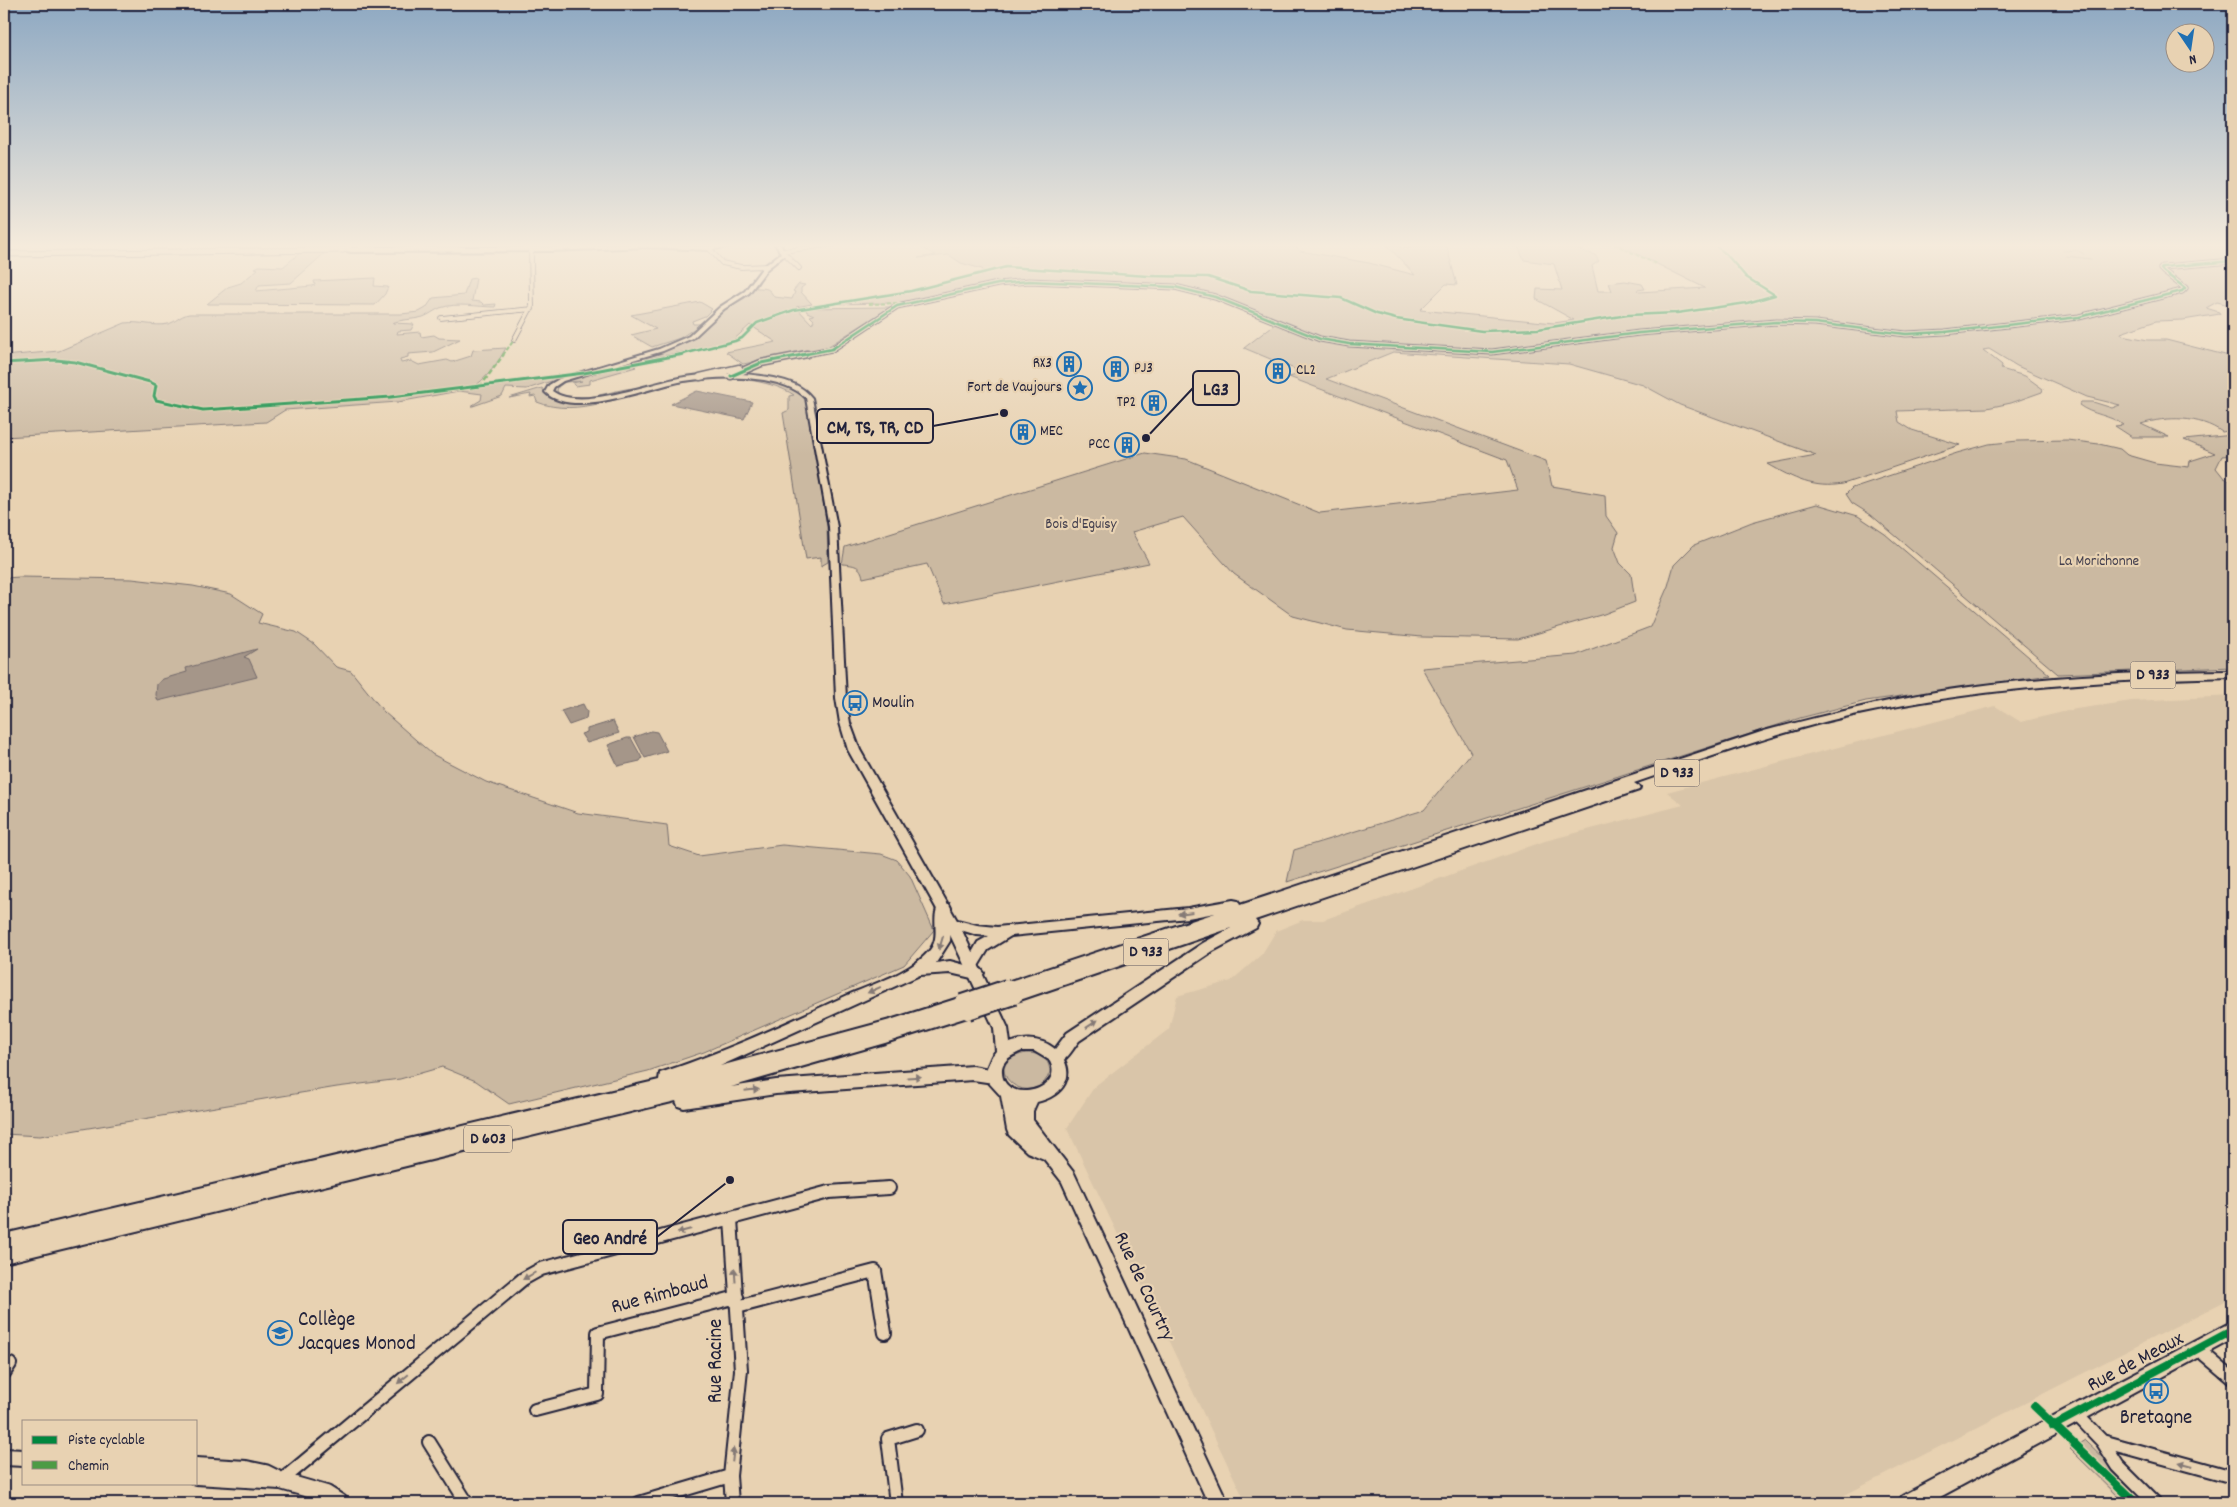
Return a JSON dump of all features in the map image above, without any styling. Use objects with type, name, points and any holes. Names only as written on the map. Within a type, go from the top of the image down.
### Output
[{"type":"highway","name":"D 933","points":[[1302,894],[1809,730],[1925,704],[2052,683],[2233,674]]},
{"type":"highway","name":"D 933","points":[[2075,682],[2233,680]]},
{"type":"highway","points":[[951,922],[987,932],[1012,931],[1274,904],[1302,894]]},
{"type":"highway","points":[[1057,1058],[1073,1037],[1208,946],[1240,929],[1274,904],[1302,894]]},
{"type":"highway","name":"D 933","points":[[1011,992],[1274,904]]},
{"type":"highway","points":[[584,1111],[615,1090],[703,1066],[918,970],[936,956],[942,947],[944,923],[941,917],[944,908]]},
{"type":"highway","points":[[918,970],[950,966],[974,969],[983,946],[1012,931]]},
{"type":"highway","name":"D 603","points":[[4,1242],[772,1070],[1011,992]]},
{"type":"highway","points":[[584,1111],[616,1117],[713,1095],[776,1087],[973,1073],[993,1076]]},
{"type":"highway","name":"D 603","points":[[4,1254],[584,1111]]},
{"type":"main road","points":[[716,314],[700,330],[680,342],[648,354],[561,380],[549,388],[548,394],[564,400],[587,400],[663,383],[700,377],[731,376],[747,373],[790,385],[803,392],[810,401],[833,527],[841,698],[845,723],[854,750],[944,908],[974,969],[1001,1028],[1004,1052]]},
{"type":"main road","points":[[1001,1028],[1022,1045]]},
{"type":"main road","points":[[1022,1045],[1038,1045],[1052,1052],[1057,1058],[1061,1073],[1056,1084],[1046,1092],[1031,1097],[1008,1094],[996,1083],[993,1076],[994,1063],[1004,1052],[1022,1045]]},
{"type":"main road","points":[[1008,1094],[1015,1130],[1034,1147],[1052,1156]]},
{"type":"main road","name":"Rue de Courtry","points":[[1031,1097],[1025,1113],[1028,1130],[1052,1156],[1068,1178],[1218,1503]]},
{"type":"main road","name":"Rue de Meaux","points":[[1909,1503],[2233,1330]]},
{"type":"street","points":[[441,318],[478,314]]},
{"type":"street","points":[[514,340],[529,314]]},
{"type":"street","points":[[700,377],[747,373],[832,349],[885,314]]},
{"type":"street","points":[[1259,314],[1320,340],[1387,346],[1508,352],[1639,333],[1776,322],[1815,323],[1919,334],[2079,318],[2093,314]]},
{"type":"street","points":[[198,1476],[281,1481],[523,1279],[541,1269],[829,1192],[889,1188]]},
{"type":"street","name":"Rue Racine","points":[[731,1219],[741,1370],[730,1476],[732,1503]]},
{"type":"street","points":[[737,1302],[875,1271],[886,1333]]},
{"type":"street","name":"Rue Rimbaud","points":[[535,1410],[597,1394],[598,1333],[737,1302]]},
{"type":"street","points":[[2198,1349],[2233,1379]]},
{"type":"street","points":[[2076,1414],[2102,1441],[2118,1466],[2155,1503]]},
{"type":"street","points":[[896,1503],[888,1439],[917,1430]]},
{"type":"street","points":[[2102,1441],[2233,1477]]},
{"type":"street","points":[[429,1442],[466,1503]]},
{"type":"street","points":[[4,1457],[22,1458]]},
{"type":"street","points":[[198,1466],[246,1469],[266,1473],[281,1481],[326,1494],[340,1503]]},
{"type":"street","points":[[639,1503],[730,1476]]},
{"type":"shaded area","points":[[697,391],[752,402],[744,419],[671,404]]},
{"type":"shaded area","points":[[257,649],[244,657],[249,659],[257,677],[158,701],[156,695],[157,684],[163,679],[187,672],[186,668]]},
{"type":"shaded area","points":[[2233,696],[2233,1297],[1829,1503],[1246,1503],[1067,1128],[1095,1086],[1169,1029],[1177,996],[1231,981],[1262,954],[1276,931],[1303,920],[1323,920],[1545,841],[1683,805],[1667,792],[1995,706],[2021,722],[2076,709],[2132,701]]},
{"type":"shaded area","points":[[583,704],[587,712],[586,719],[569,725],[561,711]]},
{"type":"shaded area","points":[[613,721],[619,733],[587,743],[581,734],[587,732],[587,729]]},
{"type":"shaded area","points":[[651,731],[657,732],[667,751],[645,758],[634,737]]},
{"type":"shaded area","points":[[631,738],[642,758],[640,761],[618,766],[608,745]]},
{"type":"green space","points":[[188,314],[428,314],[392,323],[414,324],[411,330],[398,331],[397,334],[420,332],[421,337],[434,335],[439,338],[460,339],[433,352],[408,354],[408,357],[400,359],[401,363],[411,361],[419,365],[447,360],[452,362],[471,356],[473,350],[506,348],[491,371],[470,389],[570,375],[527,389],[506,388],[502,396],[473,406],[471,406],[481,400],[482,394],[459,391],[398,402],[285,410],[266,422],[4,437],[4,356],[59,351],[125,323],[163,325]]},
{"type":"green space","points":[[707,314],[692,321],[693,324],[701,324],[680,338],[652,347],[631,335],[656,329],[631,315]]},
{"type":"green space","points":[[715,314],[803,314],[812,324],[814,320],[810,316],[814,315],[812,314],[878,314],[824,349],[743,364],[726,352],[776,342],[750,325],[730,343],[645,359],[645,357],[689,341],[709,325]]},
{"type":"green space","name":"Bois d'Eguisy","points":[[1257,314],[1465,314],[1554,323],[1574,320],[1564,314],[2218,314],[2183,320],[2156,321],[2121,333],[2122,335],[2148,340],[2166,340],[2233,357],[2233,430],[2222,432],[2194,420],[2172,419],[2141,424],[2169,437],[2132,437],[2115,426],[2123,425],[2079,405],[2081,402],[2093,402],[2112,408],[2120,405],[2087,397],[2017,366],[1989,349],[1983,350],[2002,365],[2001,369],[2025,376],[2043,389],[2042,392],[2011,403],[1987,408],[1897,411],[1899,422],[1912,430],[1960,445],[1843,484],[1823,485],[1813,484],[1796,478],[1768,464],[1816,455],[1680,405],[1643,385],[1569,364],[1393,352],[1326,379],[1546,461],[1552,486],[1605,495],[1606,516],[1618,533],[1614,547],[1620,563],[1631,574],[1635,602],[1604,614],[1518,639],[1422,637],[1347,630],[1293,616],[1234,574],[1183,517],[1132,532],[1149,563],[944,604],[927,564],[863,578],[861,570],[856,566],[842,564],[845,547],[1145,453],[1186,459],[1320,513],[1518,490],[1507,460],[1289,377],[1304,373],[1244,348],[1276,323]]},
{"type":"green space","points":[[633,364],[636,367],[590,380],[590,384],[575,386],[572,383],[582,381],[565,382],[558,387],[557,391],[564,396],[573,398],[562,396],[551,392],[552,388],[566,380]]},
{"type":"green space","points":[[726,377],[771,380],[782,383],[801,394],[808,402],[827,527],[828,562],[821,566],[821,557],[806,559],[783,413],[789,410],[789,396],[794,395],[789,392],[755,381],[721,379],[698,380],[664,386],[601,403],[568,408],[537,402],[535,396],[530,397],[531,394],[509,398],[542,388],[549,398],[575,402],[699,378]]},
{"type":"green space","points":[[639,388],[606,396],[573,398]]},
{"type":"green space","name":"La Morichonne","points":[[2233,435],[2233,455],[2222,456],[2216,468],[2224,478],[2233,482],[2233,667],[2058,674],[1871,515],[1852,503],[1846,494],[1852,488],[1989,444],[2018,441],[2067,440],[2120,449],[2127,455],[2155,463],[2189,467],[2190,461],[2215,453],[2184,440]]},
{"type":"green space","points":[[1817,504],[1858,516],[1885,534],[2050,675],[1866,701],[1800,718],[1287,882],[1294,850],[1424,810],[1471,753],[1422,668],[1576,655],[1650,627],[1668,586],[1674,565],[1694,545],[1752,522]]},
{"type":"green space","points":[[4,578],[132,579],[193,586],[231,594],[262,614],[258,623],[296,632],[314,644],[336,667],[351,671],[384,712],[432,754],[486,782],[578,813],[667,825],[669,846],[699,856],[782,845],[881,854],[897,860],[910,876],[934,930],[904,965],[704,1052],[648,1071],[509,1104],[476,1081],[442,1067],[400,1079],[337,1087],[40,1136],[4,1134]]},
{"type":"green space","points":[[1026,1053],[1043,1057],[1048,1063],[1050,1072],[1042,1084],[1031,1089],[1021,1088],[1011,1083],[1005,1075],[1005,1067],[1011,1059]]},
{"type":"green space","points":[[2085,1440],[2151,1503],[2140,1503],[2077,1445]]},
{"type":"green space","points":[[2072,1447],[2132,1503],[2125,1503],[2070,1449]]},
{"type":"marked path","points":[[480,387],[514,340]]},
{"type":"cycle path","points":[[4,363],[56,360],[75,362],[150,382],[156,385],[154,396],[156,400],[186,408],[203,410],[391,397],[584,373],[676,356],[735,341],[742,338],[757,323],[782,314]]},
{"type":"cycle path","points":[[731,376],[761,363],[832,349],[884,314]]},
{"type":"cycle path","points":[[1258,314],[1320,339],[1349,344],[1492,352],[1639,333],[1776,322],[1815,323],[1906,334],[1945,332],[2090,314]]},
{"type":"cycle path","points":[[1378,314],[1396,319],[1482,331],[1538,329],[1628,315],[1644,314]]},
{"type":"cycle path","points":[[2053,1426],[2233,1330]]},
{"type":"cycle path","points":[[2034,1406],[2136,1503]]},
{"type":"place","name":"RX3","points":[[1069,364]]},
{"type":"place","name":"PJ3","points":[[1116,369]]},
{"type":"place","name":"CL2","points":[[1278,371]]},
{"type":"place","name":"Fort de Vaujours","points":[[1080,388]]},
{"type":"place","name":"TP2","points":[[1154,403]]},
{"type":"place","name":"CM, TS, TR, CD","points":[[1004,413]]},
{"type":"place","name":"MEC","points":[[1023,432]]},
{"type":"place","name":"LG3","points":[[1146,438]]},
{"type":"place","name":"PCC","points":[[1127,445]]},
{"type":"place","name":"Moulin","points":[[855,703]]},
{"type":"place","name":"Geo André","points":[[730,1180]]},
{"type":"place","name":"Collège Jacques Monod","points":[[280,1333]]},
{"type":"place","name":"Bretagne","points":[[2156,1391]]}]
